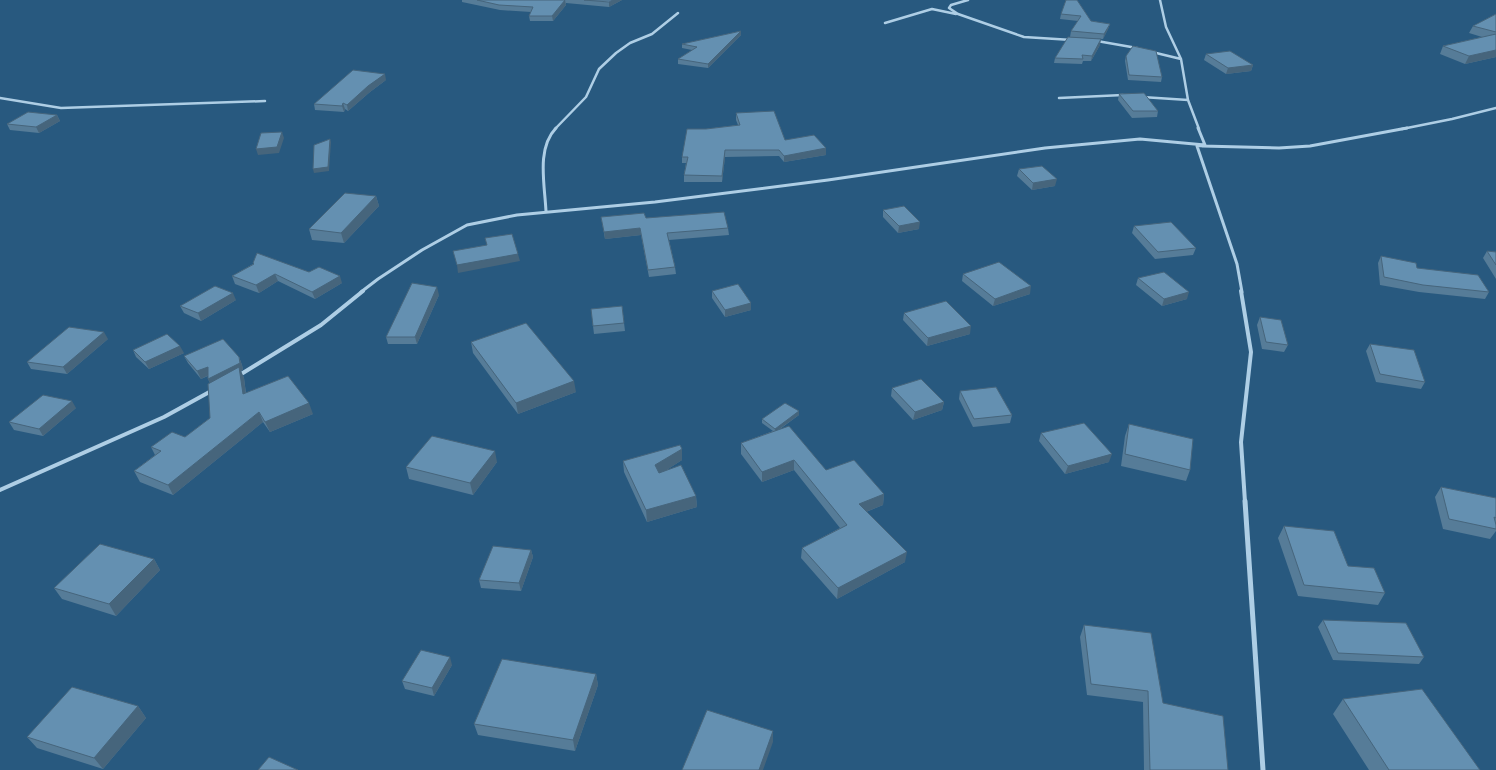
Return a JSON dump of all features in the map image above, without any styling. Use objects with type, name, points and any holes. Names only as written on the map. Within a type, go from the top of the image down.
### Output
[{"type":"street","points":[[958,14],[949,8],[950,5],[968,0]]},
{"type":"street","points":[[1160,0],[1166,27],[1180,59],[1188,100],[1205,145]]},
{"type":"street","points":[[885,23],[932,9],[958,14],[1024,37],[1075,40]]},
{"type":"street","points":[[546,212],[543,154],[553,131],[586,97],[599,69],[616,53],[630,43],[652,34],[678,13]]},
{"type":"street","points":[[1096,41],[1140,49]]},
{"type":"street","points":[[1146,50],[1180,59]]},
{"type":"street","points":[[1059,98],[1127,96]]},
{"type":"street","points":[[1135,96],[1188,100]]},
{"type":"street","points":[[0,98],[61,108],[265,101]]},
{"type":"street","points":[[1197,146],[1279,148],[1310,146],[1452,119],[1496,108]]},
{"type":"street","points":[[233,379],[321,325],[378,279],[422,250],[468,225],[518,215],[655,202],[828,180],[1045,148],[1097,142],[1140,139],[1205,145]]},
{"type":"street","points":[[1197,146],[1205,145]]},
{"type":"street","points":[[1197,146],[1237,264],[1251,352],[1241,442],[1263,770]]},
{"type":"street","points":[[0,490],[164,417],[219,387]]},
{"type":"building","points":[[477,0],[565,0],[552,16],[529,16],[533,7],[499,5]]},
{"type":"building","points":[[584,0],[613,0],[609,2]]},
{"type":"building","points":[[1066,0],[1077,0],[1091,21],[1110,24],[1104,34],[1071,31],[1081,16],[1061,14]]},
{"type":"building","points":[[1496,14],[1496,32],[1473,26]]},
{"type":"building","points":[[741,31],[708,64],[678,59],[697,47],[682,44]]},
{"type":"building","points":[[1496,34],[1496,50],[1469,56],[1443,46]]},
{"type":"building","points":[[1068,37],[1101,39],[1092,56],[1082,55],[1083,59],[1055,58]]},
{"type":"building","points":[[1133,46],[1156,51],[1162,77],[1129,75],[1126,56]]},
{"type":"building","points":[[1230,51],[1253,65],[1228,68],[1206,54]]},
{"type":"building","points":[[353,70],[385,74],[368,86],[347,105],[343,103],[342,106],[314,104]]},
{"type":"building","points":[[1144,93],[1158,111],[1133,111],[1119,94]]},
{"type":"building","points":[[774,111],[785,140],[814,135],[826,148],[784,156],[779,150],[725,150],[722,176],[684,175],[688,157],[682,157],[687,129],[706,129],[740,125],[736,113]]},
{"type":"building","points":[[28,112],[57,115],[36,127],[7,124]]},
{"type":"building","points":[[282,132],[277,147],[256,149],[261,133]]},
{"type":"building","points":[[330,139],[328,167],[313,169],[314,145]]},
{"type":"building","points":[[1042,166],[1057,179],[1033,183],[1019,169]]},
{"type":"building","points":[[345,193],[376,196],[341,233],[309,229]]},
{"type":"building","points":[[904,206],[920,222],[899,226],[883,210]]},
{"type":"building","points":[[724,212],[728,228],[667,233],[675,267],[648,270],[640,228],[604,232],[601,217],[644,213],[646,218]]},
{"type":"building","points":[[1171,222],[1196,248],[1158,252],[1134,226]]},
{"type":"building","points":[[512,234],[518,254],[457,265],[453,251],[487,245],[485,238]]},
{"type":"building","points":[[1487,251],[1496,252],[1496,265]]},
{"type":"building","points":[[257,253],[309,272],[319,267],[340,276],[312,292],[275,274],[256,285],[232,276],[254,264],[253,263]]},
{"type":"building","points":[[1381,256],[1416,263],[1417,268],[1478,275],[1489,292],[1423,285],[1384,277]]},
{"type":"building","points":[[999,262],[1031,286],[995,299],[963,274]]},
{"type":"building","points":[[1164,272],[1189,292],[1164,299],[1138,278]]},
{"type":"building","points":[[412,283],[437,287],[415,337],[386,337]]},
{"type":"building","points":[[738,284],[751,303],[725,310],[712,291]]},
{"type":"building","points":[[215,286],[233,293],[198,313],[180,306]]},
{"type":"building","points":[[946,301],[971,326],[928,338],[904,313]]},
{"type":"building","points":[[622,306],[624,323],[593,326],[591,309]]},
{"type":"building","points":[[1260,317],[1281,320],[1288,345],[1266,342]]},
{"type":"building","points":[[526,323],[574,381],[516,403],[471,342]]},
{"type":"building","points":[[69,327],[104,332],[63,367],[27,362]]},
{"type":"building","points":[[167,334],[180,346],[145,362],[133,350]]},
{"type":"building","points":[[223,339],[239,357],[240,363],[208,379],[208,367],[197,371],[184,356]]},
{"type":"building","points":[[1370,344],[1414,350],[1425,382],[1380,374]]},
{"type":"building","points":[[239,367],[243,394],[288,376],[309,403],[265,422],[259,412],[168,485],[134,471],[161,451],[151,447],[172,432],[185,437],[210,418],[208,384]]},
{"type":"building","points":[[921,379],[944,402],[915,412],[892,388]]},
{"type":"building","points":[[996,387],[1012,415],[974,419],[960,391]]},
{"type":"building","points":[[43,395],[72,401],[39,429],[9,422]]},
{"type":"building","points":[[785,403],[799,411],[775,429],[762,419]]},
{"type":"building","points":[[1084,423],[1112,454],[1068,466],[1041,433]]},
{"type":"building","points":[[1129,424],[1193,439],[1190,470],[1125,454]]},
{"type":"building","points":[[789,426],[826,470],[854,460],[884,494],[859,504],[907,552],[838,588],[802,548],[847,525],[794,460],[762,472],[741,443]]},
{"type":"building","points":[[432,436],[495,451],[470,483],[406,467]]},
{"type":"building","points":[[680,445],[682,449],[655,465],[659,473],[681,465],[696,496],[646,510],[623,461]]},
{"type":"building","points":[[1441,487],[1496,498],[1496,518],[1494,517],[1496,529],[1449,519]]},
{"type":"building","points":[[1284,526],[1334,531],[1348,566],[1374,568],[1385,593],[1304,585]]},
{"type":"building","points":[[100,544],[154,559],[109,604],[54,588]]},
{"type":"building","points":[[493,546],[531,550],[519,583],[479,580]]},
{"type":"building","points":[[1323,620],[1406,623],[1424,657],[1338,653]]},
{"type":"building","points":[[1084,625],[1151,633],[1163,703],[1223,716],[1228,770],[1150,770],[1148,691],[1091,684]]},
{"type":"building","points":[[421,650],[450,657],[432,688],[402,681]]},
{"type":"building","points":[[502,659],[596,674],[573,740],[474,724]]},
{"type":"building","points":[[72,687],[138,706],[94,758],[27,737]]},
{"type":"building","points":[[1422,689],[1480,770],[1389,770],[1343,699]]},
{"type":"building","points":[[707,710],[773,731],[759,770],[682,770]]},
{"type":"building","points":[[269,757],[298,770],[258,770]]}]
